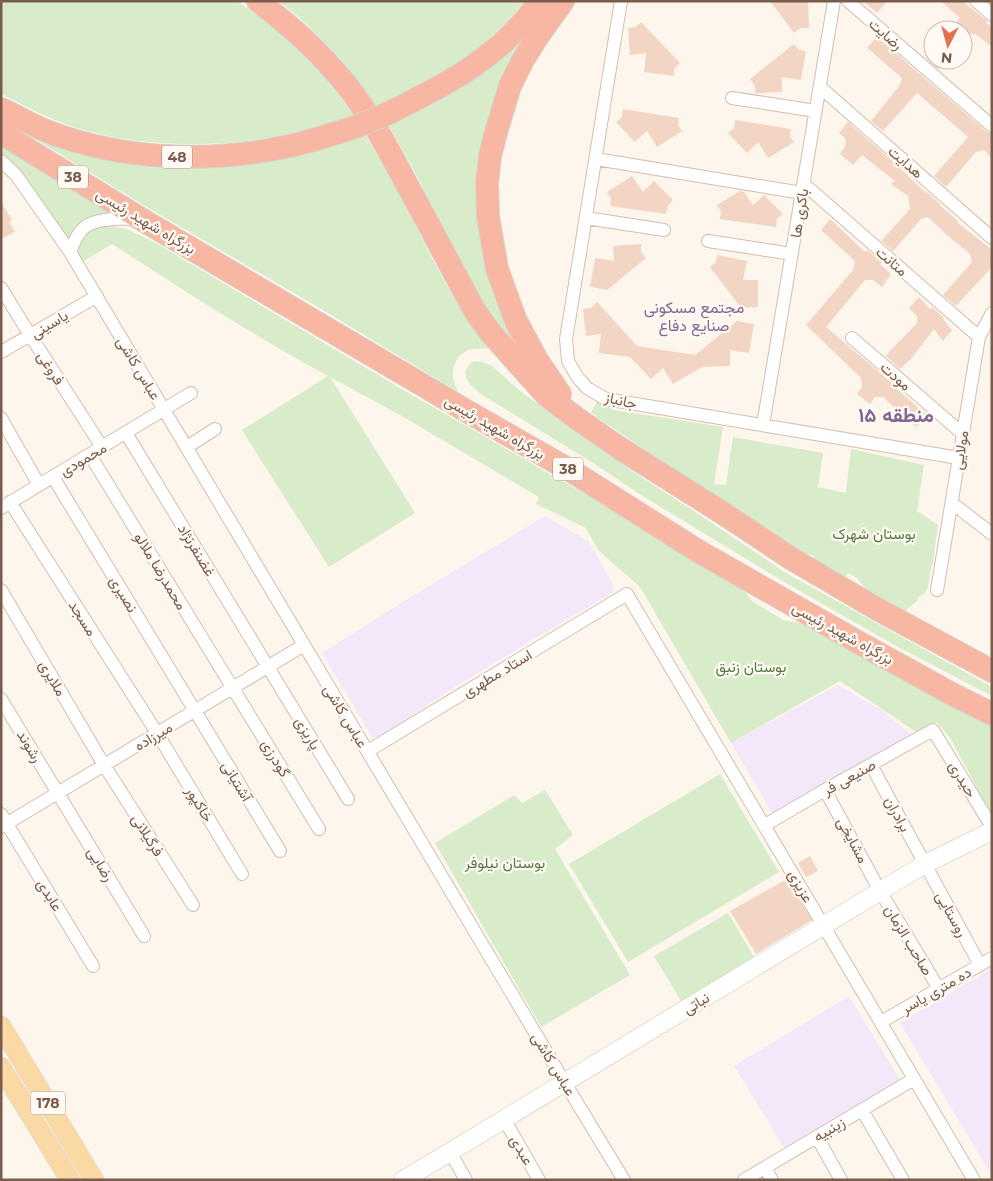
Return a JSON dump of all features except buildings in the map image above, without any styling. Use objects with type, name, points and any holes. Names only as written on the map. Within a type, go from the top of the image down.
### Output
[{"type":"highway","points":[[258,1],[310,44],[333,68],[362,107],[381,136],[475,311],[490,332],[547,396],[621,449],[792,559],[877,609],[992,670]]},
{"type":"highway","name":"48","points":[[1,108],[47,131],[75,141],[120,151],[178,157],[226,155],[283,148],[358,126],[432,92],[494,51],[541,1]]},
{"type":"highway","points":[[564,1],[538,36],[510,86],[496,129],[490,156],[487,184],[488,216],[497,269],[516,321],[537,360],[575,417]]},
{"type":"highway","name":"بزرگراه شهید رئیسی","points":[[1,133],[146,222],[573,472],[698,551],[864,646],[992,714]]},
{"type":"main road","name":"نباتی","points":[[403,1180],[925,864],[992,829]]},
{"type":"main road","name":"178","points":[[1,1026],[94,1180]]},
{"type":"main road","name":"178","points":[[1,1067],[70,1180]]},
{"type":"street","name":"جانباز","points":[[621,1],[566,339],[568,361],[578,378],[587,388],[606,399],[959,458]]},
{"type":"street","name":"باکری ها","points":[[763,425],[834,1]]},
{"type":"street","name":"رضایت","points":[[848,1],[992,126]]},
{"type":"street","points":[[976,1],[992,15]]},
{"type":"street","name":"هدایت","points":[[820,87],[992,238]]},
{"type":"street","points":[[732,98],[816,111]]},
{"type":"street","points":[[596,159],[803,189]]},
{"type":"street","name":"عباس کاشی","points":[[1,161],[16,175],[70,252],[97,296],[624,1180]]},
{"type":"street","name":"متانت","points":[[803,189],[980,338]]},
{"type":"street","points":[[70,252],[74,240],[81,230],[91,223],[129,218],[146,222]]},
{"type":"street","points":[[586,218],[664,230]]},
{"type":"street","points":[[708,242],[792,254]]},
{"type":"street","name":"فروغی","points":[[1,288],[102,447]]},
{"type":"street","name":"یاسینی","points":[[1,352],[97,296]]},
{"type":"street","name":"مولايی","points":[[937,590],[980,338],[992,312]]},
{"type":"street","name":"مودت","points":[[852,338],[963,434]]},
{"type":"street","name":"محمودی","points":[[6,505],[191,393]]},
{"type":"street","points":[[1,418],[39,485]]},
{"type":"street","points":[[186,447],[215,429]]},
{"type":"street","name":"غضنفرنژاد","points":[[126,433],[269,666]]},
{"type":"street","name":"محمدرضا ملالو","points":[[90,455],[233,688]]},
{"type":"street","name":"نصیری","points":[[53,477],[194,711]]},
{"type":"street","points":[[952,503],[992,534]]},
{"type":"street","name":"مسجد","points":[[6,505],[157,733]]},
{"type":"street","name":"ملایری","points":[[1,590],[104,765]]},
{"type":"street","name":"استاد مطهری","points":[[368,751],[627,594]]},
{"type":"street","name":"عزیزی","points":[[627,594],[766,825],[974,1180]]},
{"type":"street","name":"میرزاده","points":[[3,821],[58,793],[304,645]]},
{"type":"street","name":"پاریزی","points":[[269,666],[348,798]]},
{"type":"street","name":"گودرزی","points":[[233,688],[319,829]]},
{"type":"street","name":"رشوند","points":[[1,699],[58,793]]},
{"type":"street","name":"آشتیانی","points":[[194,711],[280,851]]},
{"type":"street","name":"صنیعی فر","points":[[766,825],[933,730]]},
{"type":"street","name":"حیدری","points":[[933,730],[992,829]]},
{"type":"street","name":"خاکپور","points":[[157,733],[242,874]]},
{"type":"street","name":"فرگیلانی","points":[[104,765],[193,905]]},
{"type":"street","name":"برادران","points":[[871,765],[925,864]]},
{"type":"street","name":"مشایخی","points":[[826,790],[880,891]]},
{"type":"street","name":"رضایی","points":[[58,793],[144,936]]},
{"type":"street","name":"عابدی","points":[[3,821],[93,966]]},
{"type":"street","name":"روستایی","points":[[925,864],[980,965]]},
{"type":"street","name":"صاحب الزمان","points":[[880,891],[939,989]]},
{"type":"street","name":"ده متری یاسر","points":[[881,1022],[992,958]]},
{"type":"street","name":"زینبیه","points":[[744,1180],[914,1079]]},
{"type":"street","points":[[862,1110],[903,1180]]},
{"type":"street","name":"عبدی","points":[[504,1119],[539,1180]]},
{"type":"street","points":[[816,1137],[841,1180]]},
{"type":"street","points":[[450,1152],[466,1180]]},
{"type":"street","points":[[765,1168],[772,1180]]},
{"type":"shaded area","points":[[545,516],[588,541],[614,586],[613,592],[458,685],[379,737],[372,737],[322,653]]},
{"type":"shaded area","points":[[838,685],[880,709],[911,734],[775,818],[731,743]]},
{"type":"shaded area","points":[[992,968],[992,1176],[900,1023]]},
{"type":"shaded area","points":[[849,996],[900,1080],[785,1149],[734,1066]]},
{"type":"green space","points":[[1,1],[237,1],[271,26],[303,54],[322,74],[355,117],[267,139],[211,144],[155,143],[100,134],[74,127],[46,116],[1,94]]},
{"type":"green space","points":[[279,1],[525,1],[505,24],[482,45],[455,65],[427,83],[377,108],[339,57],[300,18]]},
{"type":"green space","points":[[532,28],[485,161],[519,349],[478,294],[388,124],[426,107],[463,86]]},
{"type":"green space","points":[[6,121],[53,145],[81,155],[119,161],[364,133],[393,183],[455,300],[489,348],[468,350],[458,357],[453,373],[458,392]]},
{"type":"green space","points":[[1,145],[115,215],[87,219],[75,227],[67,241],[1,155]]},
{"type":"green space","name":"بوستان زنبق","points":[[102,224],[127,229],[154,242],[740,586],[752,601],[783,620],[805,624],[992,727],[992,816],[950,738],[937,722],[916,732],[840,681],[731,743],[640,587],[598,550],[586,528],[536,504],[539,497],[400,415],[330,377],[415,513],[329,567],[242,430],[328,376],[246,329],[112,244],[82,262],[78,249],[79,244],[86,235]]},
{"type":"green space","points":[[474,361],[492,366],[519,390],[554,416],[641,477],[786,573],[992,687],[992,696],[898,647],[784,582],[484,396],[467,380],[466,370]]},
{"type":"green space","name":"بوستان شهرک","points":[[597,401],[614,410],[723,427],[714,484],[726,485],[733,437],[823,453],[818,487],[846,493],[851,449],[924,465],[917,511],[938,525],[933,563],[926,591],[904,612],[868,592],[857,578],[848,573],[845,578],[815,561],[813,555],[798,552],[598,418],[591,412]]},
{"type":"green space","points":[[720,774],[779,872],[628,962],[569,864]]},
{"type":"green space","name":"بوستان نیلوفر","points":[[545,790],[573,835],[555,849],[630,975],[541,1027],[435,843],[514,795],[522,803]]},
{"type":"green space","points":[[728,913],[754,957],[681,1001],[654,956]]},
{"type":"district","name":"مجتمع مسکونی صنایع دفاع","points":[[694,316]]},
{"type":"district","name":"منطقه ۱۵","points":[[896,415]]}]
